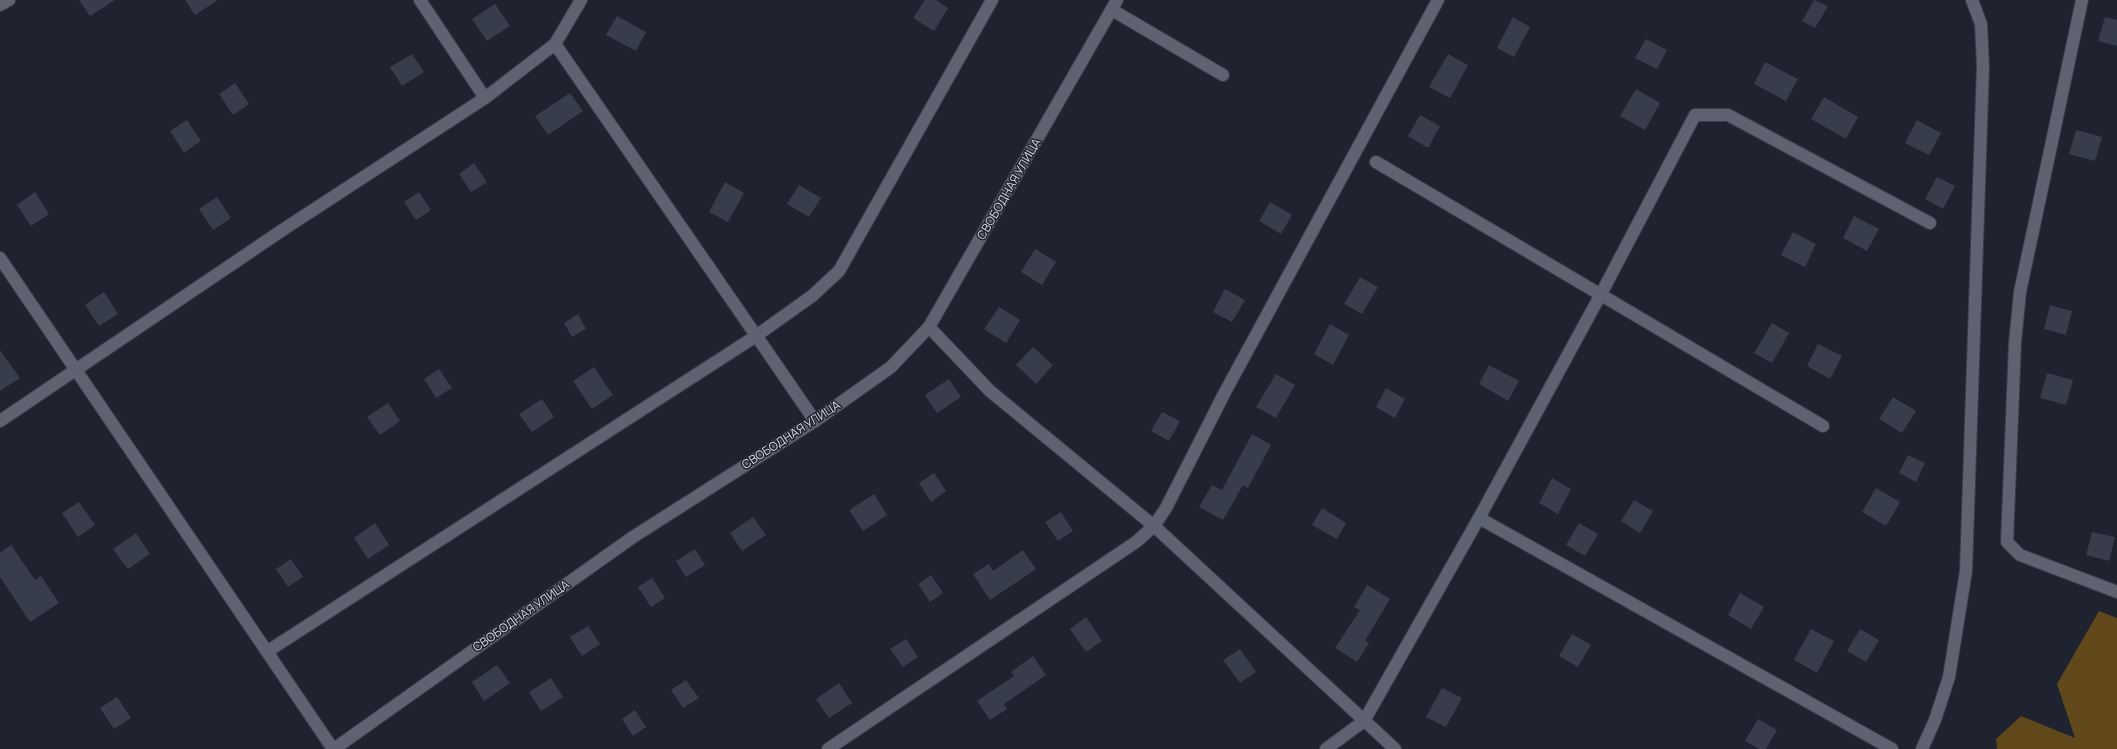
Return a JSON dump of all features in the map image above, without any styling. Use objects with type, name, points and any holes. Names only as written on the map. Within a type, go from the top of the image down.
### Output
[{"type":"street","points":[[0,5],[9,0]]},
{"type":"street","points":[[420,0],[485,98]]},
{"type":"street","points":[[0,421],[287,227],[485,98],[555,44],[581,0]]},
{"type":"street","points":[[268,651],[756,336],[812,296],[839,271],[992,0]]},
{"type":"street","points":[[828,749],[1136,542],[1154,526],[1166,508],[1225,392],[1438,0]]},
{"type":"street","points":[[1922,749],[1935,720],[1949,677],[1966,571],[1983,66],[1981,24],[1972,0]]},
{"type":"street","points":[[2082,0],[2020,292],[2015,343],[2007,542],[2020,555],[2117,592]]},
{"type":"street","points":[[1115,5],[1223,75]]},
{"type":"street","name":"СВОБОДНАЯ УЛИЦА","points":[[333,749],[633,537],[815,421],[891,367],[929,327],[1115,5]]},
{"type":"street","points":[[555,44],[815,421]]},
{"type":"street","points":[[1326,749],[1364,721],[1479,518],[1601,294],[1695,115],[1728,115],[1930,223]]},
{"type":"street","points":[[1376,162],[1823,426]]},
{"type":"street","points":[[0,258],[77,369],[333,749]]},
{"type":"street","points":[[929,327],[990,391],[1154,526],[1395,749]]},
{"type":"street","points":[[1479,518],[1892,749]]},
{"type":"shaded area","points":[[2099,611],[2117,618],[2117,749],[1997,749],[1996,739],[2021,716],[2075,738],[2057,684]]},
{"type":"building","points":[[79,0],[115,0],[90,16]]},
{"type":"building","points":[[185,0],[218,0],[195,15]]},
{"type":"building","points":[[925,0],[936,0],[948,8],[934,31],[913,18]]},
{"type":"building","points":[[1814,0],[1828,6],[1815,28],[1802,21]]},
{"type":"building","points":[[495,4],[510,26],[487,41],[472,19]]},
{"type":"building","points":[[617,16],[646,32],[636,51],[606,35]]},
{"type":"building","points":[[1513,17],[1530,27],[1514,57],[1497,48]]},
{"type":"building","points":[[2105,17],[2117,20],[2117,46],[2098,41]]},
{"type":"building","points":[[1646,39],[1667,50],[1657,69],[1635,58]]},
{"type":"building","points":[[412,54],[424,72],[402,86],[390,67]]},
{"type":"building","points":[[1448,54],[1468,65],[1450,98],[1429,87]]},
{"type":"building","points":[[1765,62],[1798,79],[1786,101],[1754,84]]},
{"type":"building","points":[[235,83],[249,104],[233,115],[219,94]]},
{"type":"building","points":[[1636,89],[1660,103],[1645,130],[1620,116]]},
{"type":"building","points":[[570,93],[583,111],[548,135],[535,116]]},
{"type":"building","points":[[1824,97],[1858,117],[1846,139],[1811,119]]},
{"type":"building","points":[[1420,115],[1440,126],[1428,148],[1408,136]]},
{"type":"building","points":[[187,120],[201,141],[184,153],[170,131]]},
{"type":"building","points":[[1917,120],[1941,133],[1929,155],[1905,143]]},
{"type":"building","points":[[2076,130],[2102,137],[2095,161],[2069,154]]},
{"type":"building","points":[[474,163],[487,182],[471,192],[459,174]]},
{"type":"building","points":[[1937,177],[1955,186],[1943,209],[1925,199]]},
{"type":"building","points":[[725,182],[744,193],[728,222],[709,212]]},
{"type":"building","points":[[799,185],[821,198],[809,217],[787,204]]},
{"type":"building","points":[[35,192],[49,214],[31,226],[17,205]]},
{"type":"building","points":[[419,192],[431,210],[416,220],[404,202]]},
{"type":"building","points":[[217,197],[231,218],[213,230],[199,209]]},
{"type":"building","points":[[1270,202],[1292,215],[1281,234],[1259,221]]},
{"type":"building","points":[[1854,216],[1879,229],[1867,251],[1843,238]]},
{"type":"building","points":[[1793,232],[1816,244],[1805,267],[1781,255]]},
{"type":"building","points":[[1035,249],[1056,262],[1042,285],[1021,272]]},
{"type":"building","points":[[1360,277],[1378,287],[1362,314],[1344,304]]},
{"type":"building","points":[[1225,289],[1245,300],[1232,322],[1213,312]]},
{"type":"building","points":[[104,292],[118,314],[99,326],[85,305]]},
{"type":"building","points":[[2050,305],[2072,311],[2066,335],[2044,329]]},
{"type":"building","points":[[999,307],[1020,320],[1006,343],[984,329]]},
{"type":"building","points":[[578,314],[586,329],[572,337],[564,323]]},
{"type":"building","points":[[1772,323],[1789,333],[1772,363],[1754,353]]},
{"type":"building","points":[[1330,324],[1349,335],[1333,365],[1314,354]]},
{"type":"building","points":[[1818,344],[1842,356],[1830,379],[1807,366]]},
{"type":"building","points":[[1033,347],[1053,365],[1036,384],[1016,365]]},
{"type":"building","points":[[0,350],[20,378],[0,391]]},
{"type":"building","points":[[1489,365],[1519,381],[1508,401],[1479,384]]},
{"type":"building","points":[[594,367],[613,395],[592,409],[573,381]]},
{"type":"building","points":[[439,369],[452,388],[436,398],[424,379]]},
{"type":"building","points":[[2047,373],[2073,380],[2066,405],[2040,398]]},
{"type":"building","points":[[1276,374],[1295,385],[1276,418],[1256,407]]},
{"type":"building","points":[[949,379],[961,397],[937,413],[925,395]]},
{"type":"building","points":[[1386,388],[1405,399],[1395,418],[1376,407]]},
{"type":"building","points":[[1893,397],[1916,411],[1902,433],[1879,419]]},
{"type":"building","points":[[542,399],[554,417],[532,432],[519,414]]},
{"type":"building","points":[[388,403],[400,421],[380,435],[367,417]]},
{"type":"building","points":[[1162,412],[1180,421],[1169,441],[1151,431]]},
{"type":"building","points":[[1252,434],[1271,445],[1248,488],[1243,485],[1223,520],[1199,507],[1212,485],[1222,490]]},
{"type":"building","points":[[1908,455],[1925,463],[1916,482],[1899,473]]},
{"type":"building","points":[[934,473],[946,491],[931,502],[919,483]]},
{"type":"building","points":[[1552,478],[1571,489],[1558,514],[1539,503]]},
{"type":"building","points":[[1876,488],[1900,502],[1886,526],[1862,512]]},
{"type":"building","points":[[874,494],[887,515],[863,531],[849,510]]},
{"type":"building","points":[[1634,500],[1653,511],[1640,533],[1621,521]]},
{"type":"building","points":[[79,502],[95,525],[78,537],[62,513]]},
{"type":"building","points":[[1322,508],[1346,523],[1337,539],[1312,525]]},
{"type":"building","points":[[1061,512],[1073,531],[1058,541],[1045,522]]},
{"type":"building","points":[[753,517],[766,535],[742,551],[730,533]]},
{"type":"building","points":[[375,523],[389,545],[368,559],[354,538]]},
{"type":"building","points":[[1579,523],[1598,534],[1585,556],[1566,545]]},
{"type":"building","points":[[2092,532],[2115,537],[2109,561],[2086,555]]},
{"type":"building","points":[[136,533],[150,554],[128,569],[113,549]]},
{"type":"building","points":[[11,545],[35,580],[41,576],[59,603],[30,622],[0,577],[0,553]]},
{"type":"building","points":[[695,549],[705,565],[686,577],[676,561]]},
{"type":"building","points":[[1023,550],[1036,569],[990,600],[973,574],[989,564],[993,571]]},
{"type":"building","points":[[291,559],[303,577],[288,587],[276,569]]},
{"type":"building","points":[[931,575],[943,593],[930,602],[918,584]]},
{"type":"building","points":[[652,578],[665,598],[651,607],[638,587]]},
{"type":"building","points":[[1367,585],[1390,599],[1365,641],[1369,643],[1357,662],[1335,648],[1360,610],[1354,607]]},
{"type":"building","points":[[1740,593],[1764,607],[1751,629],[1728,615]]},
{"type":"building","points":[[1086,617],[1102,641],[1086,652],[1070,629]]},
{"type":"building","points":[[588,626],[600,644],[582,656],[570,637]]},
{"type":"building","points":[[1811,629],[1834,641],[1817,673],[1794,660]]},
{"type":"building","points":[[1860,629],[1879,640],[1866,662],[1847,651]]},
{"type":"building","points":[[1572,634],[1591,645],[1578,667],[1559,656]]},
{"type":"building","points":[[906,639],[918,657],[903,667],[890,649]]},
{"type":"building","points":[[1240,649],[1256,672],[1240,683],[1223,660]]},
{"type":"building","points":[[1033,656],[1046,675],[1004,704],[1007,709],[990,720],[977,701],[1014,676],[1011,672]]},
{"type":"building","points":[[497,665],[510,683],[484,701],[472,682]]},
{"type":"building","points":[[551,678],[563,697],[541,711],[529,692]]},
{"type":"building","points":[[686,680],[699,698],[683,708],[671,690]]},
{"type":"building","points":[[839,683],[852,703],[829,718],[816,699]]},
{"type":"building","points":[[1442,688],[1462,698],[1446,727],[1426,717]]},
{"type":"building","points":[[117,697],[131,718],[114,729],[100,708]]},
{"type":"building","points":[[635,710],[646,727],[633,736],[622,719]]},
{"type":"building","points":[[1758,719],[1777,730],[1766,749],[1759,749],[1745,741]]}]
